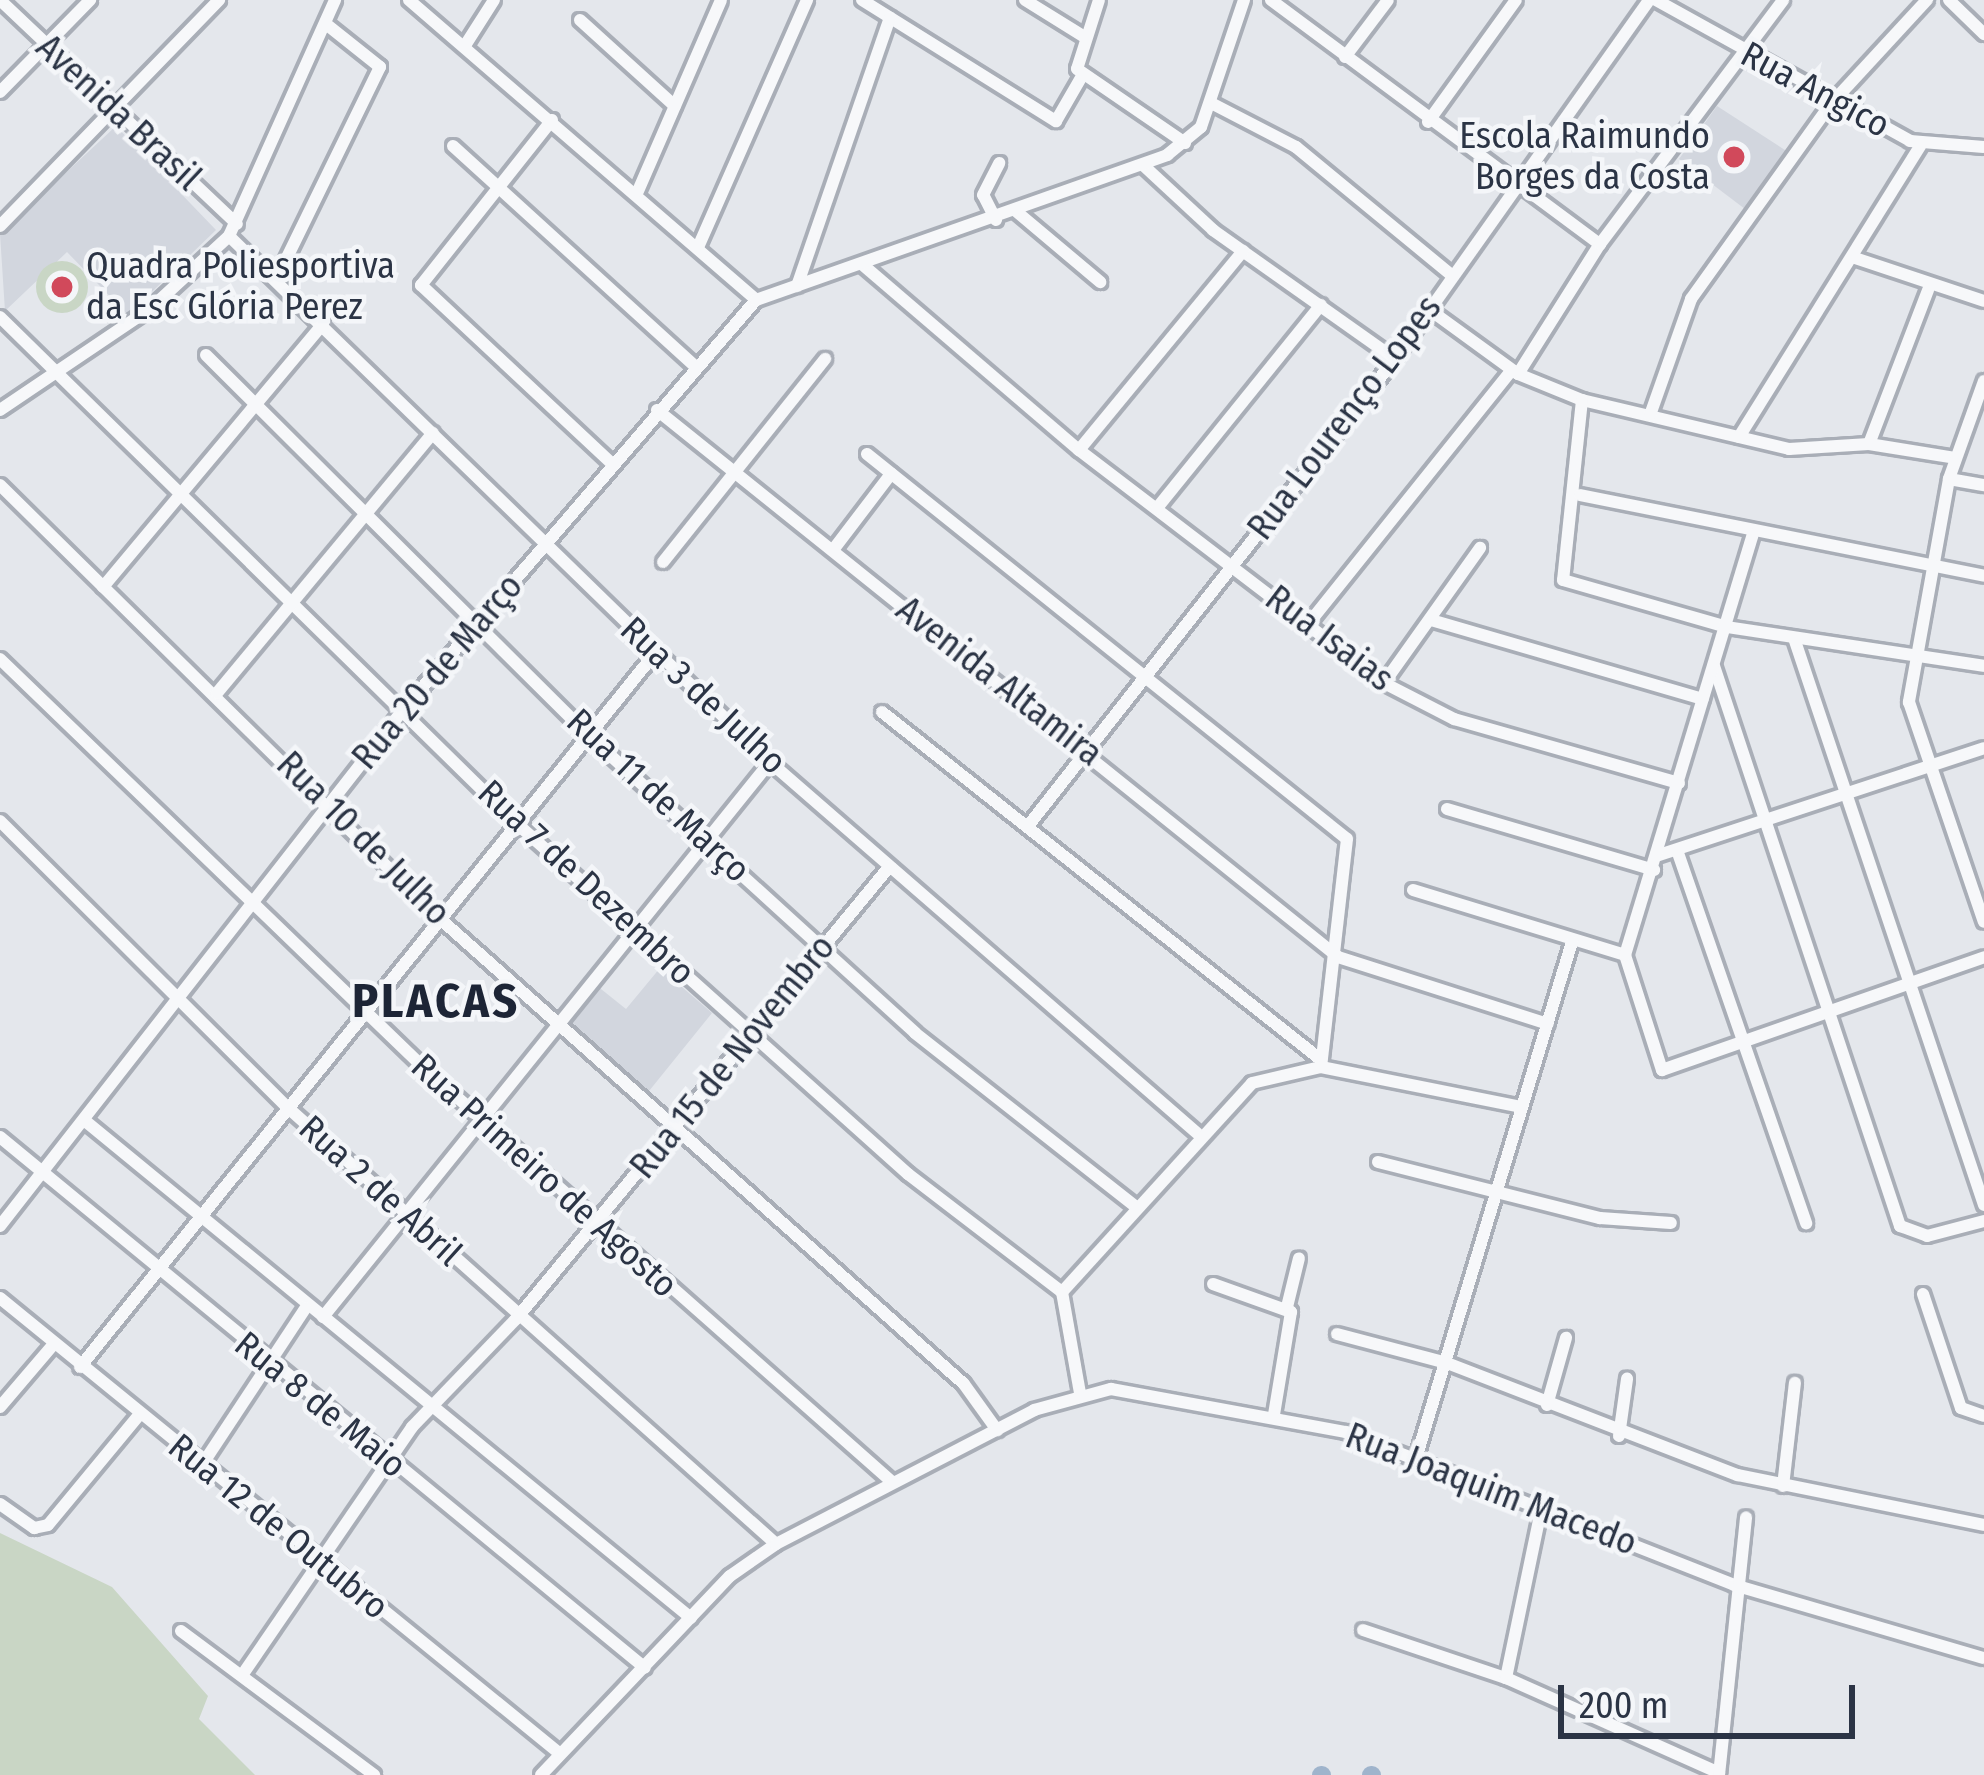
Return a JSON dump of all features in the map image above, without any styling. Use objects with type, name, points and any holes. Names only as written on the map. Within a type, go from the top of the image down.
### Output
[{"type":"street","name":"Avenida Brasil","points":[[0,0],[233,230]]},
{"type":"street","points":[[0,92],[90,0]]},
{"type":"street","points":[[0,226],[219,0]]},
{"type":"street","points":[[0,410],[63,373],[233,230],[335,0]]},
{"type":"street","points":[[410,0],[638,191],[757,300],[1144,166],[1185,142],[1211,104],[1244,0]]},
{"type":"street","points":[[466,44],[494,0]]},
{"type":"street","points":[[638,191],[722,0]]},
{"type":"street","points":[[699,245],[807,0]]},
{"type":"street","points":[[862,0],[1056,121],[1082,76],[1084,36],[1099,0]]},
{"type":"street","points":[[1024,0],[1084,36]]},
{"type":"street","points":[[1271,0],[1514,187],[1600,244]]},
{"type":"street","points":[[1290,15],[1298,0]]},
{"type":"street","points":[[1345,57],[1388,0]]},
{"type":"street","points":[[1428,122],[1516,0]]},
{"type":"street","name":"Rua Angico","points":[[1652,0],[1829,105],[1920,146],[1984,147]]},
{"type":"street","name":"Rua Lourenço Lopes","points":[[1028,826],[1395,358],[1450,274],[1652,0]]},
{"type":"street","points":[[1309,623],[1515,372],[1600,244],[1740,51],[1783,0]]},
{"type":"street","points":[[1650,415],[1672,330],[1829,105],[1927,0]]},
{"type":"street","points":[[1949,0],[1984,34]]},
{"type":"street","points":[[797,286],[890,17]]},
{"type":"street","points":[[580,20],[675,106]]},
{"type":"street","points":[[277,278],[380,68],[326,24]]},
{"type":"street","points":[[1082,76],[1185,142]]},
{"type":"street","points":[[1211,104],[1296,148],[1450,274]]},
{"type":"street","points":[[552,120],[426,277],[423,291],[611,463]]},
{"type":"street","points":[[453,146],[696,368]]},
{"type":"street","points":[[1739,437],[1855,258],[1920,146]]},
{"type":"street","points":[[996,220],[983,195],[999,163]]},
{"type":"street","points":[[1144,166],[1244,251],[1395,358]]},
{"type":"street","points":[[1018,212],[1100,282]]},
{"type":"street","name":"Rua 3 de Julho","points":[[233,230],[544,546],[770,762],[1197,1133]]},
{"type":"street","points":[[1079,450],[1244,251]]},
{"type":"street","points":[[1855,258],[1928,290],[1984,301]]},
{"type":"street","name":"Rua Isaias","points":[[863,265],[1079,450],[1384,683],[1454,718],[1679,782]]},
{"type":"street","points":[[1869,444],[1928,290]]},
{"type":"street","name":"Rua 20 de Março","points":[[0,1226],[403,710],[611,463],[757,300]]},
{"type":"street","points":[[1157,508],[1321,305]]},
{"type":"street","points":[[1430,310],[1515,372],[1582,400],[1789,448],[1869,444],[1955,458]]},
{"type":"street","name":"Rua 7 de Dezembro","points":[[0,317],[63,373],[514,821],[749,1035],[1062,1292]]},
{"type":"street","points":[[103,587],[323,324]]},
{"type":"street","name":"Rua 11 de Março","points":[[206,355],[480,621],[589,736],[952,1064],[1136,1207]]},
{"type":"street","points":[[663,562],[825,359]]},
{"type":"street","points":[[1984,381],[1981,404],[1949,479],[1909,702],[1984,922]]},
{"type":"street","points":[[1582,400],[1580,495],[1565,539],[1563,580],[1727,627],[1984,666]]},
{"type":"street","name":"Avenida Altamira","points":[[657,410],[1338,957]]},
{"type":"street","points":[[217,693],[433,433]]},
{"type":"street","points":[[868,454],[1352,852],[1320,1063]]},
{"type":"street","points":[[833,550],[891,474]]},
{"type":"street","points":[[1949,479],[1984,485]]},
{"type":"street","name":"Rua 10 de Julho","points":[[0,484],[217,693],[438,917],[673,1131],[964,1384],[997,1430]]},
{"type":"street","points":[[1580,495],[1753,535],[1984,577]]},
{"type":"street","points":[[1753,535],[1624,955],[1659,1068],[1741,1036],[1984,957]]},
{"type":"street","points":[[1384,683],[1480,548]]},
{"type":"street","points":[[1432,620],[1703,699]]},
{"type":"street","points":[[1794,638],[1984,1205]]},
{"type":"street","points":[[80,1367],[286,1106],[367,1013],[514,821],[656,652]]},
{"type":"street","name":"Rua Primeiro de Agosto","points":[[0,658],[480,1118],[891,1481]]},
{"type":"street","points":[[1714,666],[1900,1226],[1927,1236],[1984,1221]]},
{"type":"street","points":[[882,712],[1320,1063],[1522,1107]]},
{"type":"street","points":[[1447,809],[1654,863],[1762,821],[1984,748]]},
{"type":"street","points":[[322,1317],[703,839],[770,762]]},
{"type":"street","name":"Rua 2 de Abril","points":[[0,821],[286,1106],[516,1318],[776,1544]]},
{"type":"street","points":[[1678,854],[1806,1223]]},
{"type":"street","name":"Rua 15 de Novembro","points":[[243,1674],[325,1565],[430,1406],[516,1318],[890,866]]},
{"type":"street","points":[[1413,890],[1624,955]]},
{"type":"street","points":[[1417,1455],[1572,942]]},
{"type":"street","points":[[1338,957],[1548,1024]]},
{"type":"street","points":[[1080,1393],[1062,1292],[1197,1133],[1252,1083],[1320,1063]]},
{"type":"street","points":[[84,1120],[198,1222],[691,1618]]},
{"type":"street","name":"Rua 8 de Maio","points":[[0,1136],[266,1364],[645,1668]]},
{"type":"street","points":[[1378,1162],[1499,1191],[1671,1223]]},
{"type":"street","points":[[1274,1415],[1299,1258]]},
{"type":"street","points":[[1213,1284],[1289,1308]]},
{"type":"street","points":[[1923,1294],[1961,1408],[1984,1415]]},
{"type":"street","name":"Rua 12 de Outubro","points":[[0,1298],[52,1345],[560,1753]]},
{"type":"street","points":[[202,1465],[306,1306]]},
{"type":"street","points":[[1337,1334],[1447,1363],[1619,1436],[1783,1486],[1984,1525]]},
{"type":"street","points":[[1547,1405],[1566,1338]]},
{"type":"street","points":[[0,1408],[52,1345]]},
{"type":"street","points":[[1619,1436],[1627,1379]]},
{"type":"street","points":[[1783,1486],[1796,1383]]},
{"type":"street","name":"Rua Joaquim Macedo","points":[[541,1775],[691,1618],[776,1544],[891,1481],[1080,1393],[1148,1388],[1274,1415],[1417,1455],[1734,1585],[1984,1658]]},
{"type":"street","points":[[0,1504],[34,1528],[48,1525],[139,1414]]},
{"type":"street","points":[[1505,1678],[1542,1504]]},
{"type":"street","points":[[1363,1630],[1505,1678],[1719,1774],[1734,1585],[1746,1517]]},
{"type":"street","points":[[182,1631],[374,1775]]},
{"type":"shaded area","name":"Escola Raimundo Borges da Costa","points":[[1717,106],[1791,154],[1745,209],[1679,159]]},
{"type":"shaded area","points":[[116,126],[216,230],[128,315],[67,252],[5,311],[0,234]]},
{"type":"shaded area","points":[[660,968],[712,1013],[645,1096],[568,1024],[596,985],[626,1009]]},
{"type":"green space","name":"Quadra Poliesportiva da Esc Glória Perez","points":[[62,261],[80,269],[88,287],[80,305],[62,313],[44,305],[36,287],[44,269]]},
{"type":"green space","points":[[0,1533],[112,1587],[208,1696],[199,1719],[255,1775],[0,1775]]},
{"type":"place","name":"Escola Raimundo Borges da Costa","points":[[1734,157]]},
{"type":"place","name":"Quadra Poliesportiva da Esc Glória Perez","points":[[62,287]]},
{"type":"district","name":"PLACAS","points":[[436,1002]]}]
